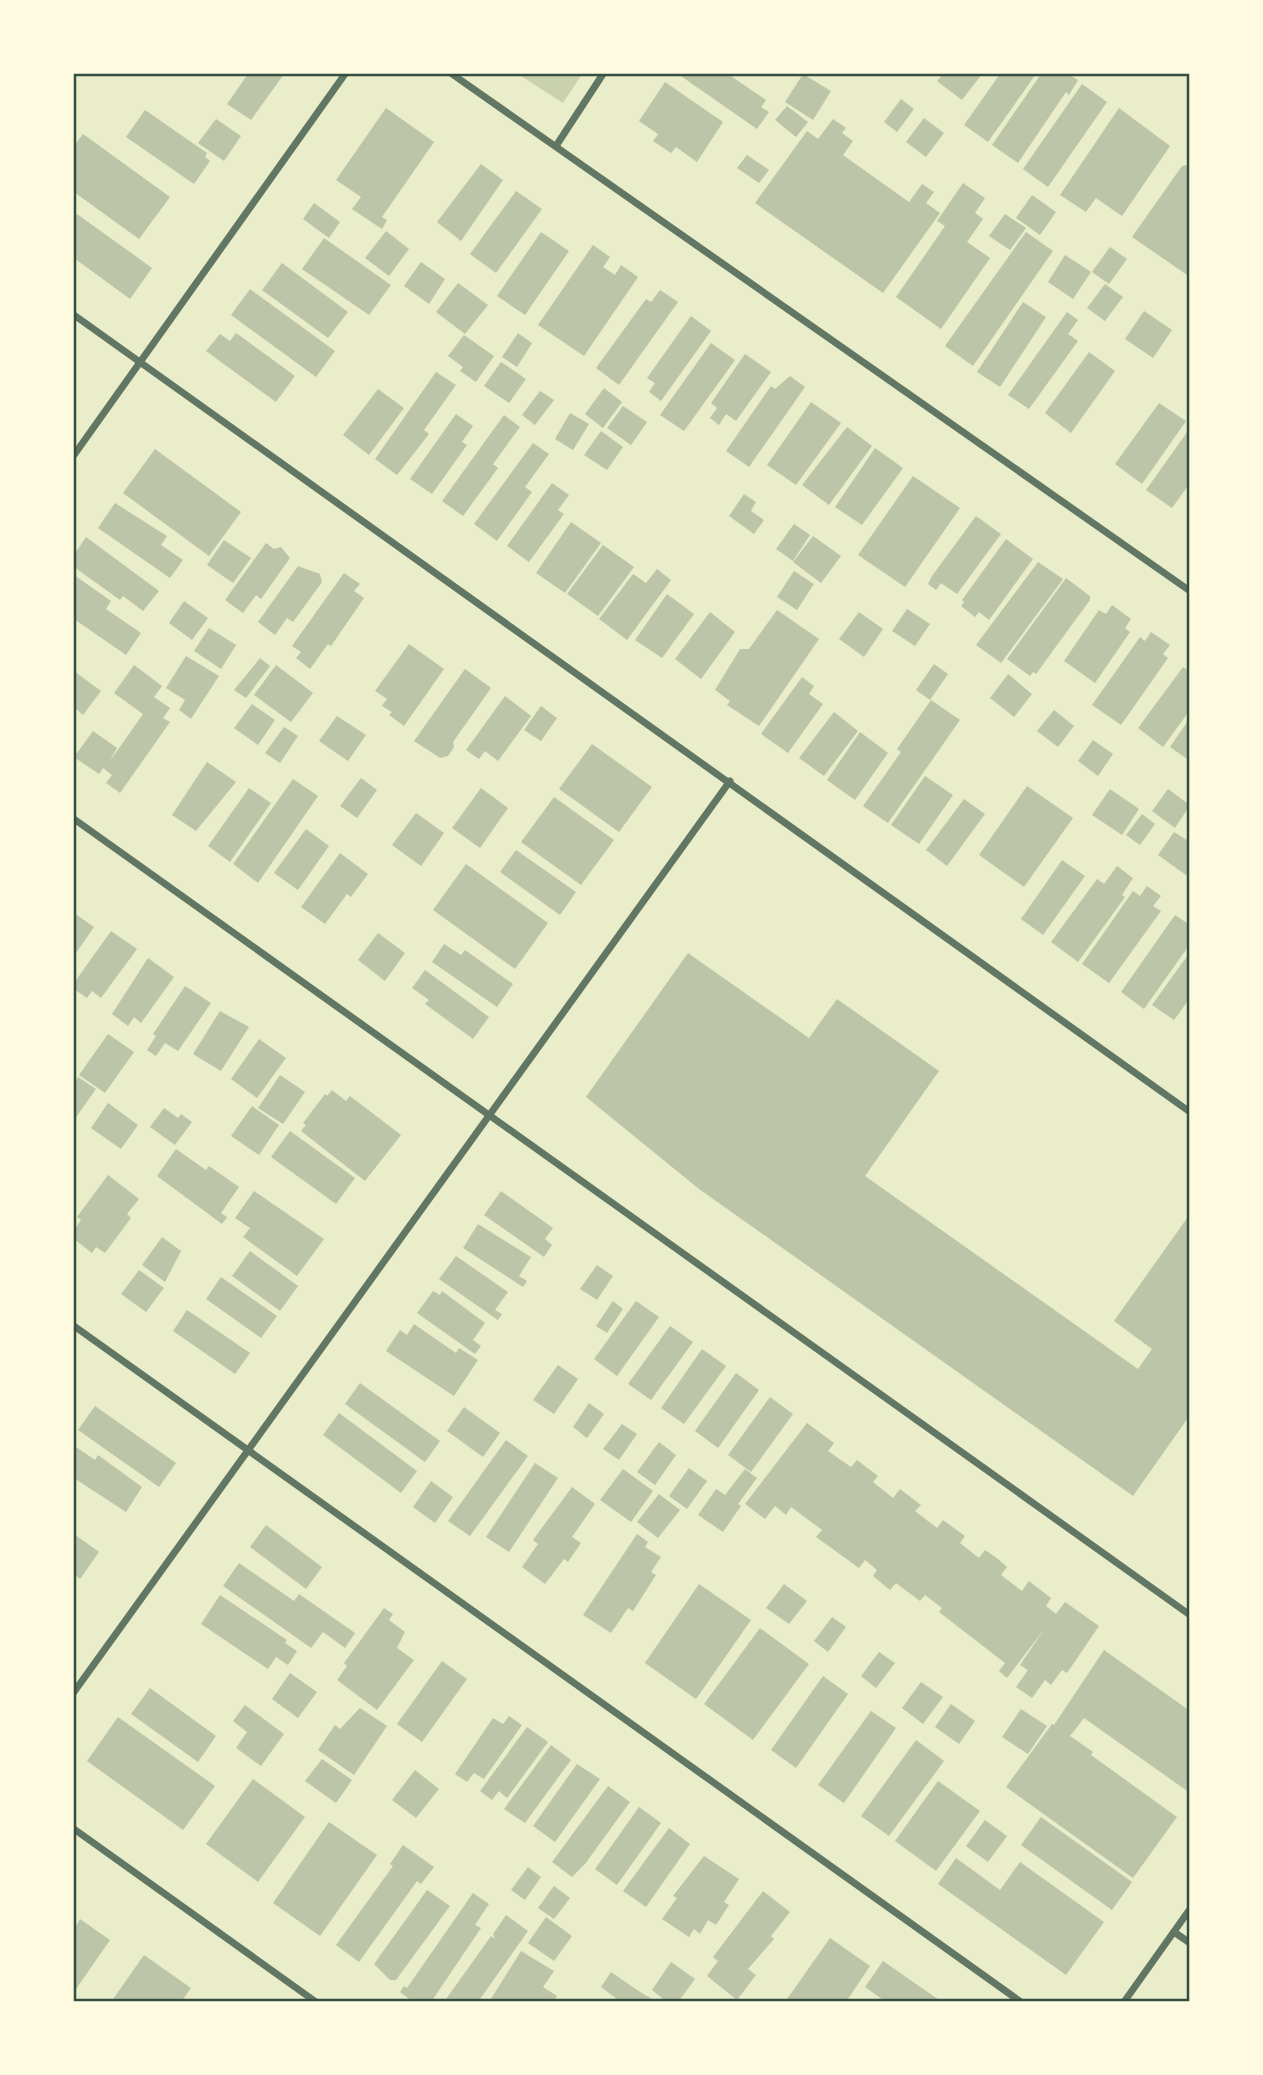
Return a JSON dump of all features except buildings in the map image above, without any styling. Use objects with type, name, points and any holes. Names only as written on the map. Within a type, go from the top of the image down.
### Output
[{"type":"street","points":[[74,455],[345,74]]},
{"type":"street","points":[[452,74],[1189,591]]},
{"type":"street","points":[[556,146],[603,74]]},
{"type":"street","points":[[74,315],[730,781],[1189,1112]]},
{"type":"street","points":[[74,1692],[730,781]]},
{"type":"street","points":[[74,820],[1189,1615]]},
{"type":"street","points":[[74,1326],[1021,2001]]},
{"type":"street","points":[[74,1829],[316,2001]]},
{"type":"street","points":[[1124,2001],[1189,1909]]},
{"type":"street","points":[[1174,1932],[1189,1943]]},
{"type":"green space","points":[[518,74],[582,74],[563,103]]}]
